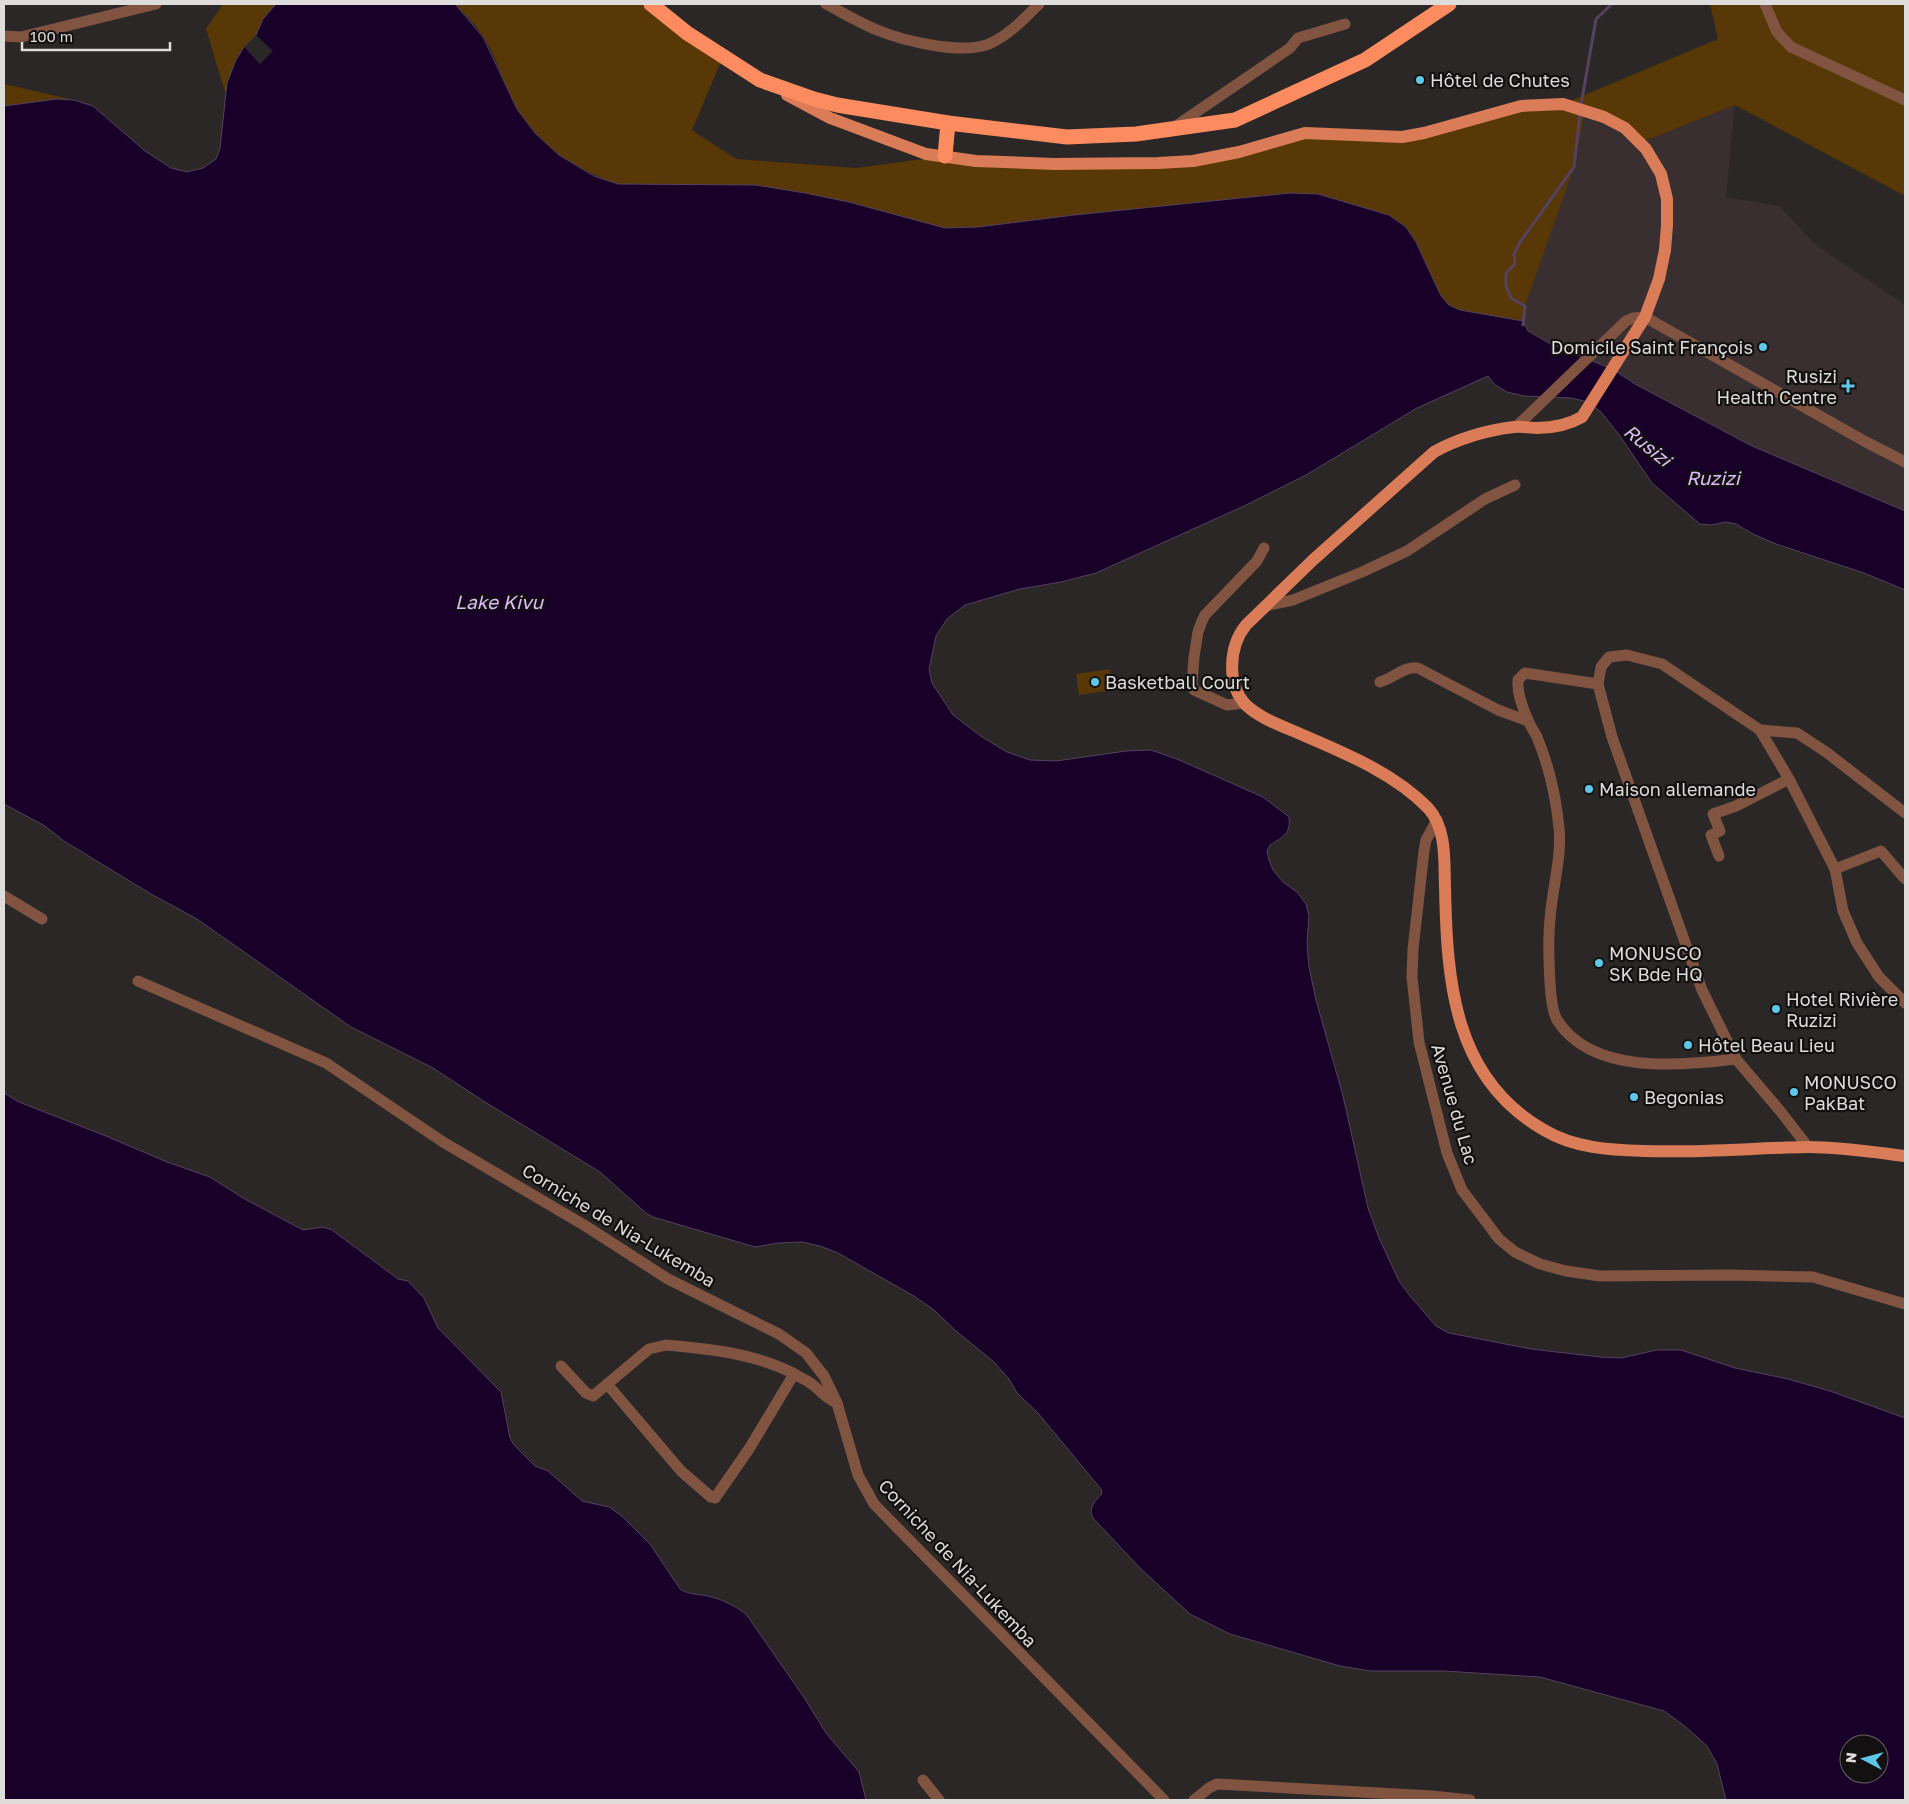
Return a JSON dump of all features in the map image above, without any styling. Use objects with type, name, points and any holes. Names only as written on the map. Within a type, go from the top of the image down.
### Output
[{"type":"highway","points":[[651,4],[687,34],[760,80],[838,105],[948,123],[1066,137],[1107,136],[1169,130],[1235,120],[1365,60],[1449,4]]},
{"type":"highway","points":[[945,156],[948,123]]},
{"type":"main road","points":[[760,80],[830,118],[926,154],[976,161],[1054,164],[1193,161],[1239,152],[1306,133],[1402,137],[1424,133],[1521,106],[1562,104],[1604,117],[1625,128],[1646,149],[1661,174],[1667,199],[1665,250],[1659,279],[1645,317],[1582,417],[1564,426],[1516,427],[1450,442],[1434,452],[1313,560],[1238,635],[1234,649],[1233,679],[1237,692],[1244,703],[1257,715],[1334,748],[1387,777],[1424,804],[1437,820],[1444,854],[1448,952],[1461,1024],[1470,1050],[1483,1074],[1498,1094],[1521,1115],[1559,1138],[1589,1146],[1616,1150],[1730,1151],[1808,1147],[1905,1156]]},
{"type":"street","points":[[4,36],[21,37],[156,4]]},
{"type":"street","points":[[826,4],[878,30],[924,44],[962,48],[987,44],[1006,34],[1039,4]]},
{"type":"street","points":[[1765,4],[1777,32],[1791,47],[1905,100]]},
{"type":"street","points":[[1169,130],[1290,48],[1298,38],[1345,24]]},
{"type":"street","points":[[1516,427],[1615,331],[1633,318],[1645,317],[1866,442],[1905,462]]},
{"type":"street","points":[[1265,606],[1293,600],[1362,572],[1407,550],[1484,499],[1515,485]]},
{"type":"street","points":[[1244,703],[1227,705],[1194,690],[1192,684],[1194,657],[1198,632],[1204,616],[1257,561],[1264,548]]},
{"type":"street","points":[[1808,1147],[1736,1059],[1702,990],[1684,934],[1660,875],[1612,738],[1598,684],[1601,667],[1609,657],[1627,655],[1662,664],[1760,730],[1789,779],[1835,869],[1843,911],[1857,943],[1879,977],[1905,1003]]},
{"type":"street","points":[[1380,682],[1391,679],[1409,667],[1418,668],[1498,710],[1528,721]]},
{"type":"street","points":[[1598,684],[1525,673],[1518,678],[1528,721],[1536,735],[1549,771],[1557,810],[1559,832],[1558,858],[1550,918],[1552,1002],[1556,1019],[1568,1033],[1589,1050],[1624,1061],[1681,1064],[1736,1059]]},
{"type":"street","points":[[1760,730],[1797,733],[1826,752],[1905,813]]},
{"type":"street","points":[[1719,856],[1710,835],[1720,831],[1713,814],[1736,806],[1789,779]]},
{"type":"street","name":"Avenue du Lac","points":[[1437,820],[1426,840],[1413,949],[1412,977],[1419,1042],[1447,1153],[1462,1190],[1499,1239],[1516,1252],[1540,1264],[1566,1271],[1600,1276],[1731,1275],[1813,1277],[1905,1304]]},
{"type":"street","points":[[1835,869],[1881,851],[1905,879]]},
{"type":"street","points":[[4,896],[42,919]]},
{"type":"street","name":"Corniche de Nia-Lukemba","points":[[138,981],[326,1064],[443,1142],[584,1225],[668,1279],[779,1334],[806,1353],[824,1376],[837,1403],[854,1466],[862,1485],[874,1504],[1164,1800]]},
{"type":"street","points":[[561,1366],[586,1394],[594,1396],[649,1349],[666,1345],[740,1354],[769,1362],[794,1374],[813,1385],[826,1398],[837,1403]]},
{"type":"street","points":[[607,1384],[681,1471],[710,1498],[715,1498],[749,1450],[794,1374]]},
{"type":"street","points":[[923,1780],[939,1800]]},
{"type":"street","points":[[1194,1800],[1217,1784],[1432,1796],[1470,1800]]},
{"type":"shaded area","points":[[223,4],[276,4],[257,33],[236,59],[226,95],[206,29]]},
{"type":"shaded area","points":[[455,4],[651,4],[723,57],[692,130],[736,159],[857,168],[945,156],[1158,163],[1305,133],[1381,136],[1563,104],[1718,39],[1710,4],[1905,4],[1905,196],[1735,105],[1640,143],[1585,110],[1574,167],[1525,306],[1523,321],[1460,310],[1449,305],[1441,296],[1416,242],[1406,227],[1290,193],[1074,215],[978,227],[945,228],[849,202],[618,184],[574,164],[535,134],[516,108],[488,44],[477,27]]},
{"type":"shaded area","points":[[4,84],[74,100],[57,99],[4,106]]},
{"type":"shaded area","points":[[1735,105],[1726,197],[1779,206],[1816,245],[1905,305],[1905,511],[1752,446],[1635,384],[1614,370],[1549,343],[1528,331],[1523,321],[1525,306],[1584,110],[1640,143]]},
{"type":"shaded area","name":"Basketball Court","points":[[1110,669],[1113,690],[1079,695],[1076,674]]},
{"type":"water","name":"Lake Kivu","points":[[276,4],[455,4],[483,37],[517,109],[535,133],[559,155],[594,176],[618,184],[756,185],[849,202],[945,228],[978,227],[1074,215],[1290,193],[1318,194],[1389,215],[1406,227],[1416,242],[1441,296],[1449,305],[1460,310],[1523,321],[1528,331],[1549,343],[1614,370],[1635,384],[1752,446],[1905,511],[1905,590],[1864,573],[1776,544],[1736,524],[1726,522],[1711,525],[1700,524],[1652,483],[1620,436],[1601,412],[1588,402],[1571,398],[1524,396],[1507,392],[1495,385],[1488,376],[1417,408],[1306,475],[1244,506],[1096,573],[1061,582],[1020,589],[965,605],[947,619],[936,636],[929,669],[932,683],[953,715],[982,737],[1007,752],[1030,760],[1056,761],[1126,751],[1151,750],[1177,759],[1263,797],[1289,817],[1287,831],[1270,845],[1267,851],[1273,870],[1283,882],[1297,892],[1306,904],[1309,916],[1307,943],[1309,967],[1316,1000],[1343,1096],[1368,1208],[1379,1238],[1399,1281],[1436,1326],[1449,1333],[1531,1349],[1600,1357],[1621,1358],[1657,1350],[1681,1350],[1735,1368],[1788,1379],[1830,1391],[1905,1418],[1905,1800],[1726,1800],[1717,1764],[1707,1746],[1664,1711],[1540,1677],[1444,1671],[1371,1671],[1340,1666],[1230,1634],[1190,1614],[1141,1569],[1093,1518],[1092,1507],[1102,1494],[1101,1489],[1038,1413],[1017,1393],[1009,1379],[994,1362],[934,1310],[914,1296],[838,1253],[820,1246],[802,1242],[778,1243],[755,1247],[653,1217],[600,1172],[433,1068],[351,1027],[197,919],[151,894],[64,841],[45,826],[4,804],[4,106],[57,99],[74,100],[93,106],[145,151],[171,168],[187,172],[203,168],[216,159],[220,148],[227,83],[236,60],[244,47],[256,35],[263,19]]},
{"type":"water","points":[[4,1093],[19,1102],[167,1162],[210,1177],[243,1198],[303,1230],[323,1227],[332,1230],[398,1279],[408,1281],[424,1298],[438,1328],[501,1392],[510,1438],[514,1445],[535,1466],[548,1471],[582,1501],[609,1507],[622,1516],[650,1544],[680,1589],[718,1599],[746,1614],[805,1699],[826,1733],[859,1772],[866,1800],[4,1800]]},
{"type":"pier","points":[[256,35],[273,51],[260,64],[244,47]]},
{"type":"waterway","points":[[1581,105],[1596,19],[1612,4]]},
{"type":"waterway","points":[[1523,325],[1525,306],[1511,298],[1506,286],[1506,273],[1515,264],[1514,254],[1520,242],[1574,167],[1580,114]]},
{"type":"place","name":"Hôtel de Chutes","points":[[1420,80]]},
{"type":"place","name":"Domicile Saint François","points":[[1763,347]]},
{"type":"place","name":"Rusizi Health Centre","points":[[1848,386]]},
{"type":"place","name":"Basketball Court","points":[[1095,682]]},
{"type":"place","name":"Maison allemande","points":[[1589,789]]},
{"type":"place","name":"MONUSCO SK Bde HQ","points":[[1599,963]]},
{"type":"place","name":"Hotel Rivière Ruzizi","points":[[1776,1009]]},
{"type":"place","name":"Hôtel Beau Lieu","points":[[1688,1045]]},
{"type":"place","name":"MONUSCO PakBat","points":[[1794,1092]]},
{"type":"place","name":"Begonias","points":[[1634,1097]]},
{"type":"water label","name":"Rusizi","points":[[1648,445]]},
{"type":"water label","name":"Ruzizi","points":[[1713,477]]}]
